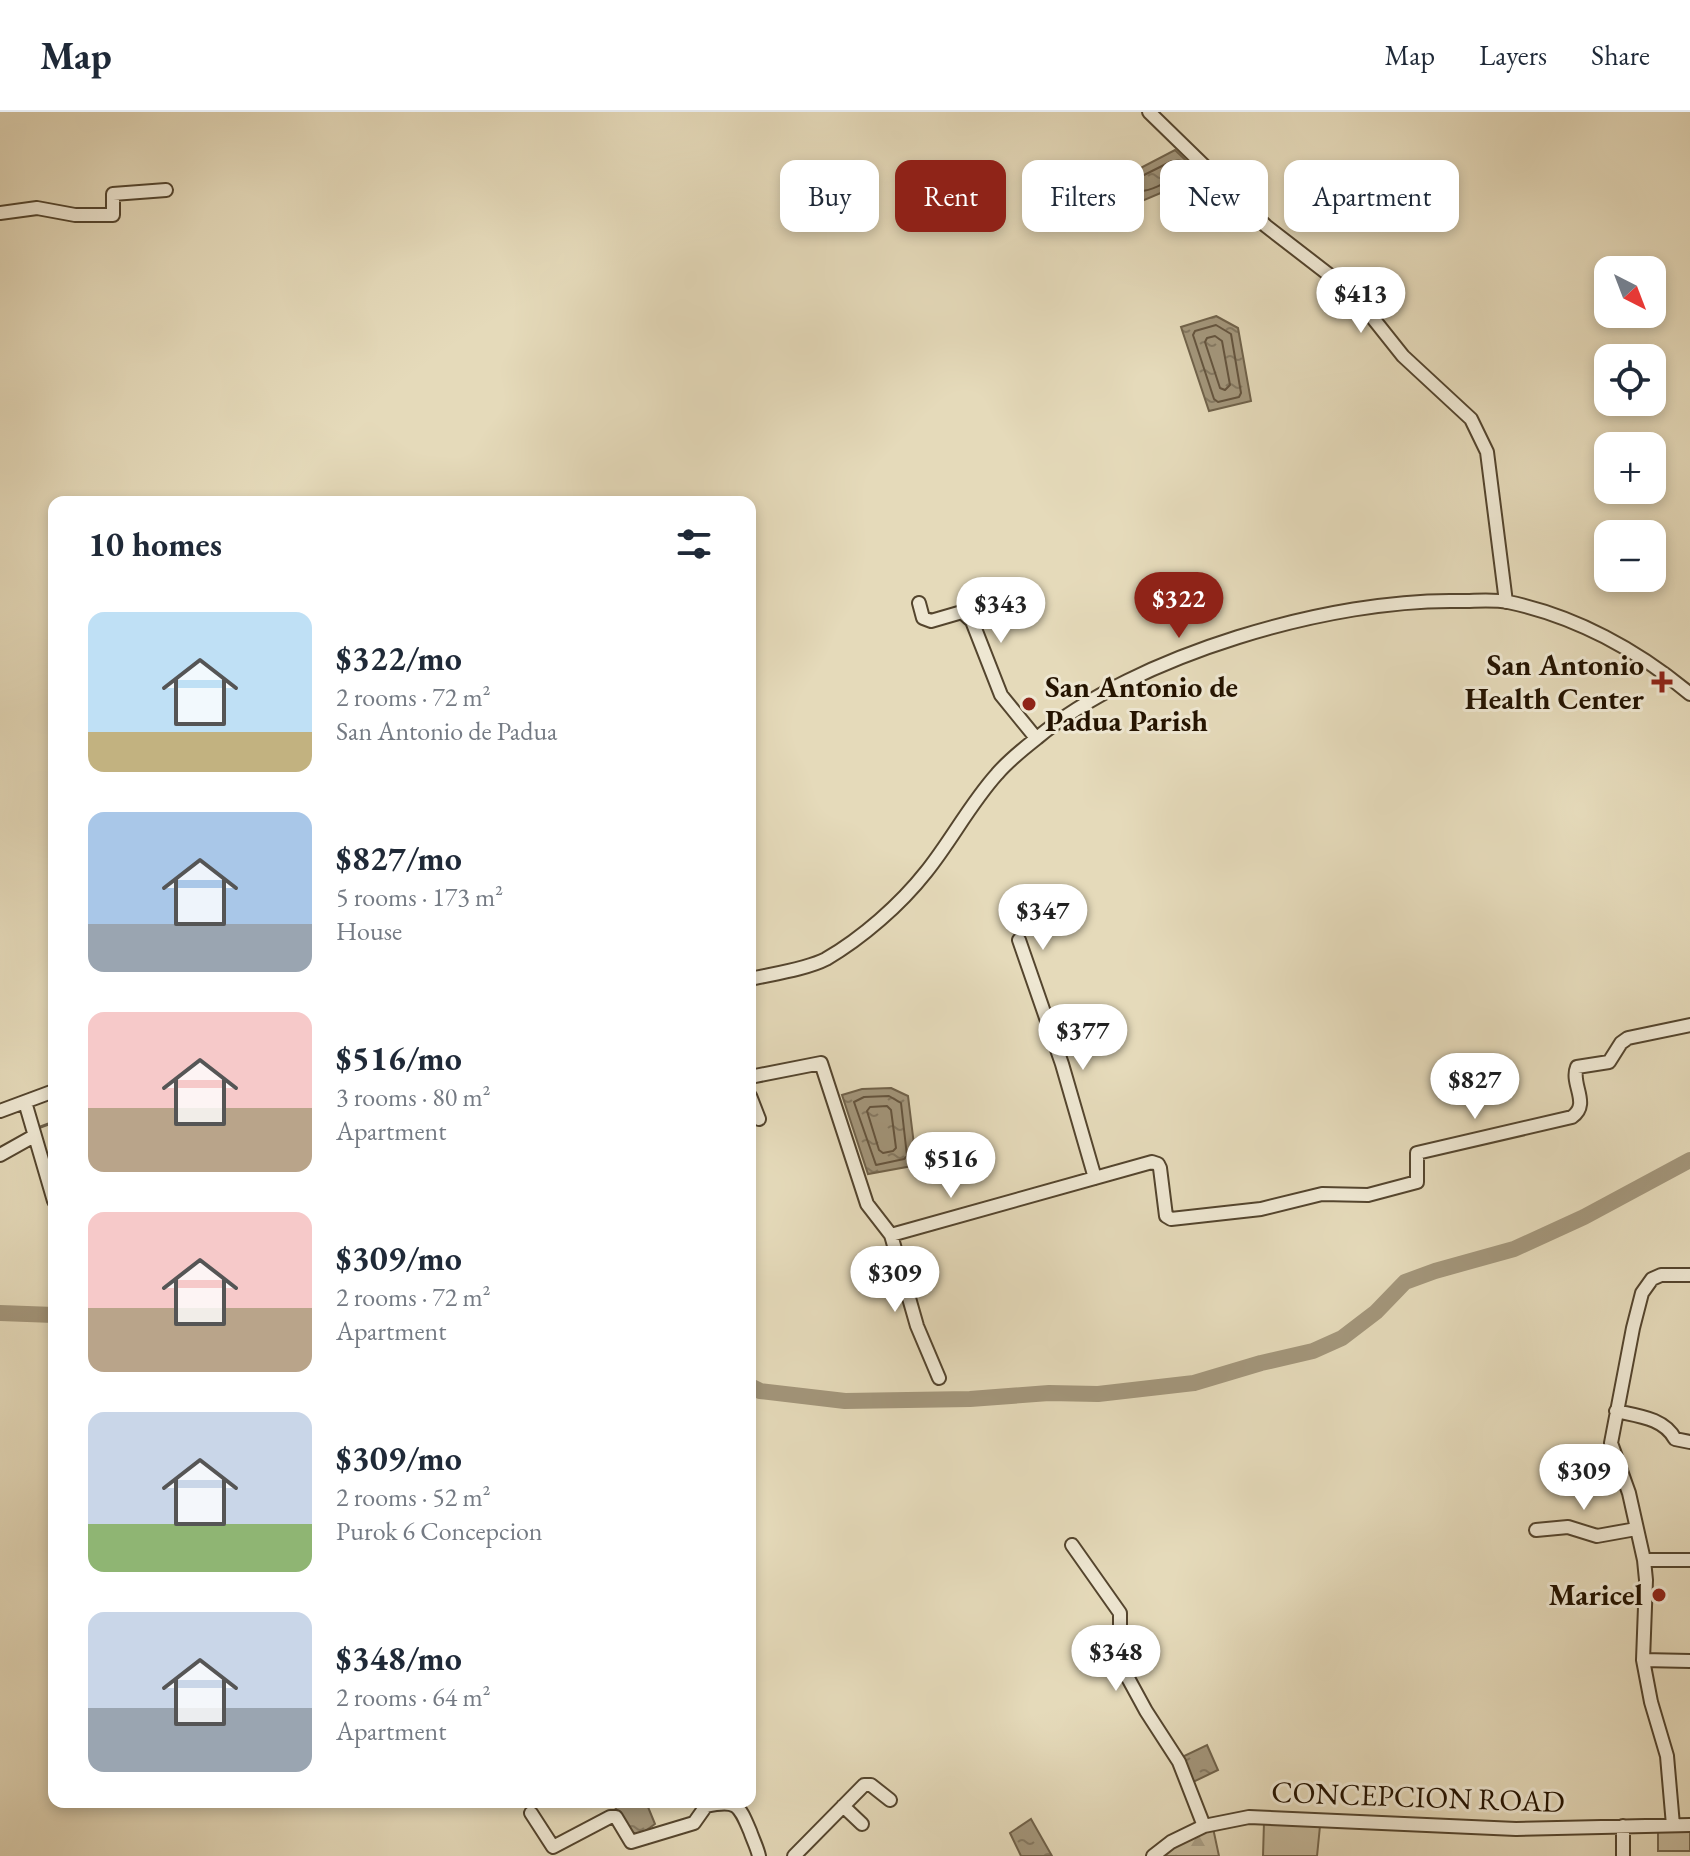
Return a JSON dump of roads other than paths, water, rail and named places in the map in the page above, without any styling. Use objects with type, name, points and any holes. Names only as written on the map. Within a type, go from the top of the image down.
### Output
[{"type":"street","points":[[1149,112],[1266,226],[1341,284],[1364,307],[1403,356],[1471,419],[1487,452],[1506,602]]},
{"type":"street","points":[[0,213],[37,208],[75,215],[113,215],[113,194],[166,190]]},
{"type":"street","points":[[756,977],[824,960],[870,927],[925,874],[996,775],[1077,706],[1160,666],[1245,635],[1389,603],[1427,600],[1506,602],[1556,617],[1621,645],[1666,673],[1690,694]]},
{"type":"street","points":[[919,603],[923,618],[931,621],[962,612],[972,621],[1001,695],[1036,738]]},
{"type":"street","points":[[1019,940],[1062,1064],[1095,1178]]},
{"type":"street","points":[[891,1235],[1152,1162],[1158,1164],[1166,1216],[1176,1219],[1261,1209],[1322,1194],[1368,1195],[1417,1182],[1415,1158],[1419,1152],[1576,1115],[1581,1105],[1574,1075],[1577,1067],[1609,1062],[1628,1038],[1690,1025]]},
{"type":"street","points":[[756,1076],[821,1063],[867,1204],[891,1235],[917,1326],[939,1378]]},
{"type":"street","points":[[0,1111],[48,1093]]},
{"type":"street","points":[[25,1102],[48,1181]]},
{"type":"street","points":[[756,1111],[759,1119]]},
{"type":"street","points":[[0,1155],[33,1132]]},
{"type":"street","points":[[1673,1825],[1667,1756],[1651,1702],[1643,1660],[1644,1560],[1629,1493],[1611,1443],[1642,1293],[1652,1279],[1661,1275],[1688,1277]]},
{"type":"street","points":[[1616,1411],[1647,1418],[1669,1428],[1675,1439],[1690,1442]]},
{"type":"street","points":[[1536,1530],[1568,1527],[1597,1536],[1636,1529]]},
{"type":"street","points":[[1072,1545],[1120,1613],[1120,1639],[1116,1656],[1179,1762],[1204,1826]]},
{"type":"street","points":[[1644,1560],[1690,1560]]},
{"type":"street","points":[[1643,1660],[1690,1661]]},
{"type":"street","points":[[794,1856],[867,1784],[890,1800]]},
{"type":"street","points":[[843,1806],[862,1824]]},
{"type":"street","points":[[531,1813],[550,1845],[555,1847],[610,1817],[616,1817],[631,1842],[694,1823],[705,1808]]},
{"type":"street","points":[[737,1808],[744,1813],[759,1856]]},
{"type":"street","name":"CONCEPCION ROAD","points":[[1153,1856],[1171,1842],[1204,1826],[1249,1817],[1516,1829],[1690,1825]]},
{"type":"street","points":[[1623,1826],[1623,1856]]},
{"type":"water","points":[[1175,150],[1185,160],[1160,160],[1160,193],[1144,200],[1144,166]]},
{"type":"water","points":[[1216,316],[1238,328],[1251,401],[1209,411],[1181,327]]},
{"type":"water","points":[[891,1088],[908,1096],[916,1161],[912,1166],[868,1174],[842,1095],[862,1089]]},
{"type":"water","points":[[1207,1745],[1218,1770],[1191,1783],[1180,1758]]},
{"type":"water","points":[[616,1808],[648,1808],[655,1824],[634,1839]]},
{"type":"water","points":[[1031,1819],[1052,1856],[1021,1856],[1010,1833]]},
{"type":"waterway","points":[[35,1129],[48,1124]]},
{"type":"waterway","points":[[756,1389],[845,1401],[1098,1394],[1194,1383],[1313,1351],[1342,1338],[1376,1312],[1405,1282],[1514,1249],[1584,1217],[1690,1160]]},
{"type":"waterway","points":[[0,1313],[48,1315]]},
{"type":"place","name":"San Antonio Health Center","points":[[1662,682]]},
{"type":"place","name":"San Antonio de Padua Parish","points":[[1029,704]]},
{"type":"place","name":"Maricel","points":[[1659,1595]]}]
